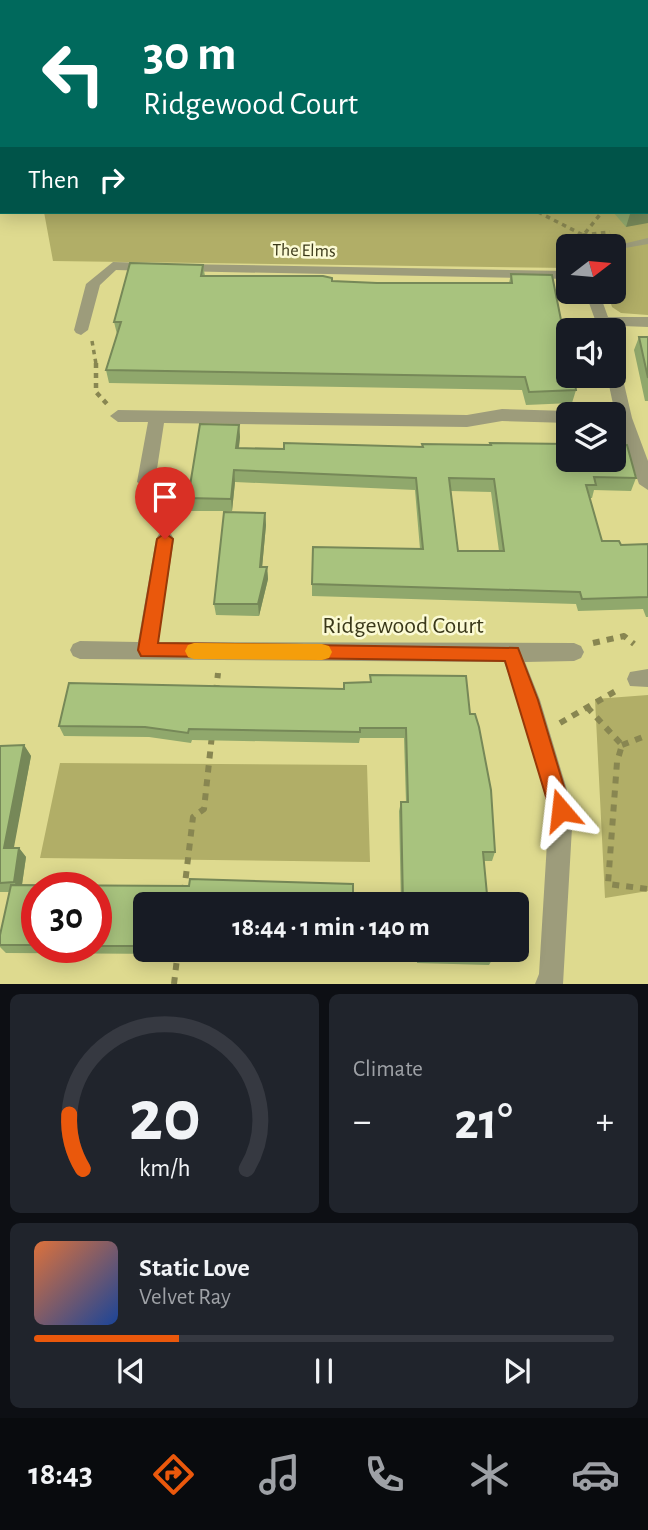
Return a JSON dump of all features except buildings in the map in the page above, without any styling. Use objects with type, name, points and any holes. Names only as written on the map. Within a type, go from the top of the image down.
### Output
[{"type":"street","name":"The Elms","points":[[80,330],[93,284],[113,266],[556,275]]},
{"type":"street","points":[[626,324],[648,321]]},
{"type":"street","points":[[118,416],[467,421],[502,415],[556,416]]},
{"type":"street","points":[[146,482],[157,417]]},
{"type":"street","points":[[626,433],[648,484]]},
{"type":"street","points":[[147,650],[165,539]]},
{"type":"street","name":"Ridgewood Court","points":[[80,650],[511,653],[561,810],[552,981],[548,984]]},
{"type":"street","points":[[511,653],[574,652]]},
{"type":"lane","points":[[626,245],[648,241]]},
{"type":"path","points":[[542,214],[581,234]]},
{"type":"path","points":[[584,234],[600,214]]},
{"type":"path","points":[[80,330],[90,333],[98,376],[96,392],[118,416]]},
{"type":"path","points":[[574,652],[572,645],[624,636],[634,644]]},
{"type":"path","points":[[215,706],[220,651]]},
{"type":"path","points":[[540,738],[587,707],[643,678]]},
{"type":"path","points":[[587,707],[622,745]]},
{"type":"path","points":[[184,892],[193,817],[204,809],[213,720]]},
{"type":"path","points":[[622,745],[648,735]]},
{"type":"path","points":[[622,745],[617,762],[608,884],[648,889]]},
{"type":"path","points":[[174,984],[177,962]]},
{"type":"shaded area","points":[[44,214],[648,214],[648,315],[621,313],[611,304],[626,304],[626,234],[556,234],[556,268],[53,261]]},
{"type":"shaded area","points":[[648,695],[648,891],[605,898],[595,699]]},
{"type":"shaded area","points":[[60,763],[367,765],[370,862],[40,858]]},
{"type":"slow traffic","points":[[194,651],[322,652]]},
{"type":"route","points":[[165,539],[147,650],[511,653],[529,700],[561,810]]}]
